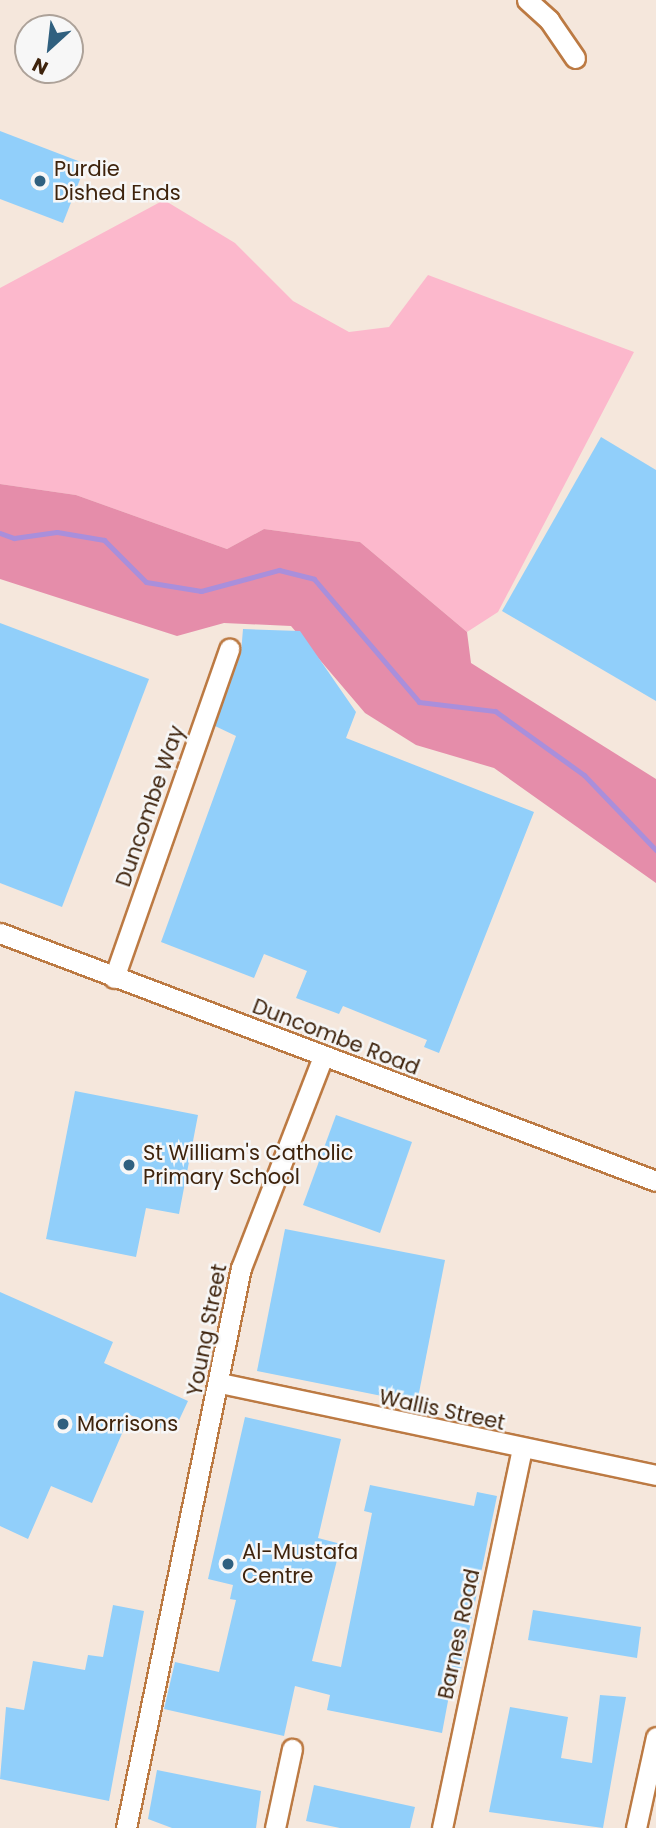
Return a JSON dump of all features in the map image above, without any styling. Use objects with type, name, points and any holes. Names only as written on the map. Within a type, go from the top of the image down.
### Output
[{"type":"street","points":[[527,0],[549,20],[575,58]]},
{"type":"street","name":"Duncombe Way","points":[[114,978],[229,649]]},
{"type":"street","name":"Duncombe Road","points":[[0,933],[656,1181]]},
{"type":"street","name":"Young Street","points":[[126,1828],[220,1382],[241,1268],[323,1056]]},
{"type":"street","name":"Wallis Street","points":[[220,1382],[522,1450],[656,1475]]},
{"type":"street","name":"Barnes Road","points":[[442,1828],[522,1450]]},
{"type":"street","points":[[636,1828],[650,1792],[656,1737]]},
{"type":"street","points":[[275,1828],[292,1749]]},
{"type":"shaded area","points":[[164,200],[235,243],[293,301],[349,332],[389,327],[428,275],[634,352],[498,612],[467,632],[360,542],[264,529],[227,549],[76,495],[0,484],[0,288]]},
{"type":"shaded area","points":[[0,484],[76,495],[227,549],[264,529],[360,542],[467,632],[471,663],[656,779],[656,883],[494,768],[416,745],[365,713],[291,626],[224,623],[177,636],[0,579]]},
{"type":"building","name":"Purdie Dished Ends","points":[[0,131],[86,164],[63,223],[0,199]]},
{"type":"building","points":[[601,437],[656,470],[656,701],[502,611]]},
{"type":"building","points":[[0,623],[149,679],[62,907],[0,883]]},
{"type":"building","points":[[243,629],[300,631],[356,712],[346,738],[534,812],[439,1053],[424,1047],[427,1040],[343,1006],[339,1014],[296,998],[307,971],[264,954],[254,978],[161,942],[236,736],[215,726],[241,653]]},
{"type":"building","points":[[75,1091],[198,1115],[179,1214],[146,1208],[136,1257],[46,1239]]},
{"type":"building","points":[[336,1115],[412,1142],[380,1233],[303,1205]]},
{"type":"building","points":[[285,1229],[445,1260],[417,1403],[257,1371]]},
{"type":"building","name":"Morrisons","points":[[0,1292],[113,1342],[104,1363],[188,1401],[173,1433],[130,1415],[92,1503],[51,1486],[28,1539],[0,1526]]},
{"type":"building","points":[[245,1417],[341,1439],[318,1538],[341,1544],[312,1661],[341,1667],[372,1513],[364,1511],[370,1485],[474,1506],[477,1492],[497,1496],[461,1670],[454,1669],[442,1733],[327,1710],[330,1695],[295,1686],[284,1736],[164,1709],[175,1662],[219,1672],[236,1600],[230,1599],[233,1585],[208,1579]]},
{"type":"building","points":[[113,1605],[144,1611],[109,1801],[0,1779],[6,1707],[24,1710],[33,1661],[85,1670],[88,1655],[103,1657]]},
{"type":"building","points":[[533,1610],[641,1627],[637,1658],[528,1640]]},
{"type":"building","points":[[600,1695],[626,1697],[603,1828],[489,1812],[510,1707],[568,1717],[561,1758],[592,1763]]},
{"type":"building","points":[[157,1770],[261,1791],[256,1828],[172,1828],[148,1819]]},
{"type":"building","points":[[314,1785],[415,1807],[410,1828],[340,1828],[306,1821]]},
{"type":"waterway","points":[[0,533],[14,538],[57,532],[104,540],[146,582],[201,591],[279,570],[314,579],[419,702],[495,711],[584,775],[656,850]]},
{"type":"place","name":"Purdie Dished Ends","points":[[40,181]]},
{"type":"place","name":"St William's Catholic Primary School","points":[[129,1165]]},
{"type":"place","name":"Morrisons","points":[[63,1424]]},
{"type":"place","name":"Al-Mustafa Centre","points":[[228,1564]]}]
